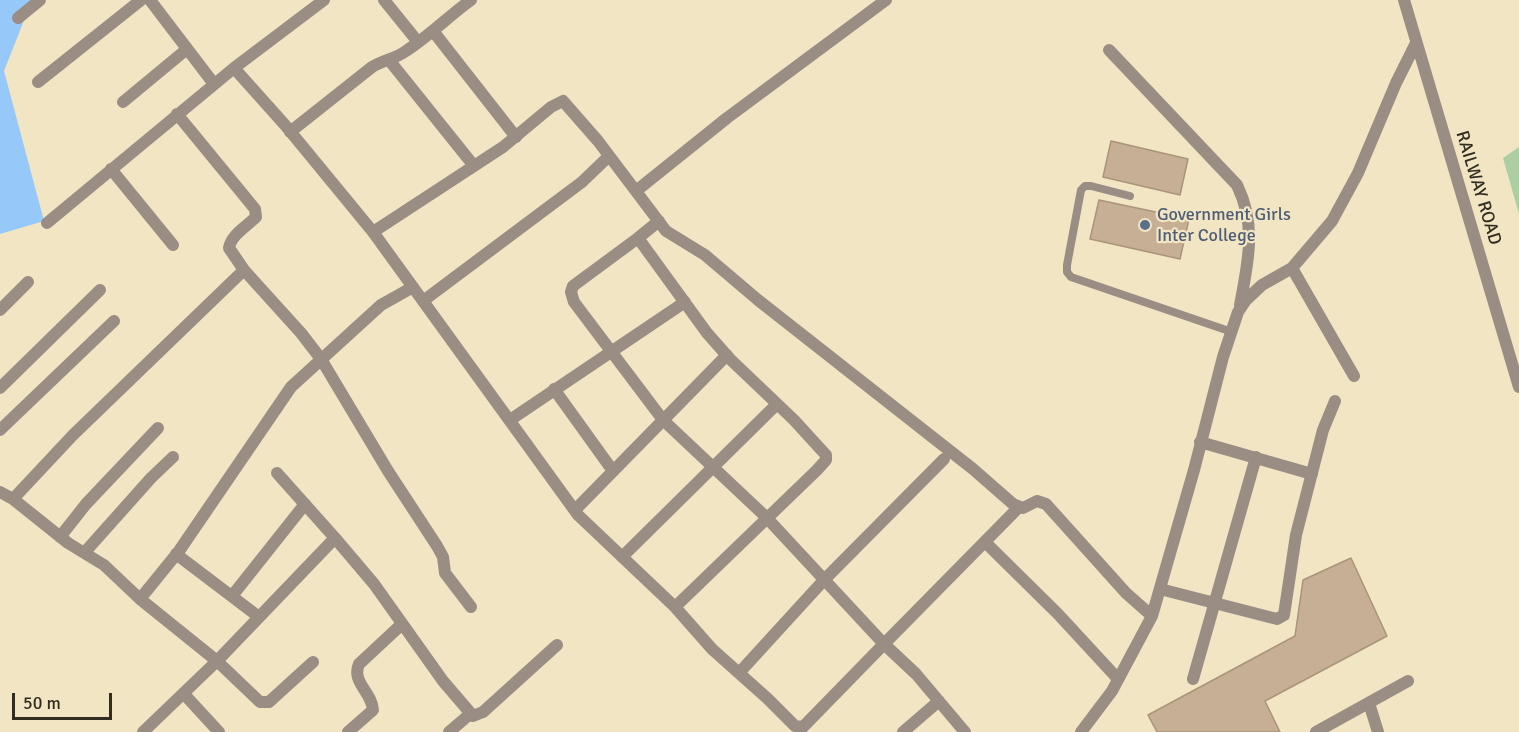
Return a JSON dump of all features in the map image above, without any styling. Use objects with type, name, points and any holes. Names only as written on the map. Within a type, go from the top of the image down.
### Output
[{"type":"street","points":[[18,18],[40,0]]},
{"type":"street","points":[[47,223],[214,84],[324,0]]},
{"type":"street","points":[[384,0],[418,42]]},
{"type":"street","points":[[290,132],[381,61],[389,60],[408,50],[471,0]]},
{"type":"street","points":[[636,191],[727,118],[886,0]]},
{"type":"street","name":"RAILWAY ROAD","points":[[1404,0],[1519,387]]},
{"type":"street","points":[[38,82],[150,1],[214,84]]},
{"type":"street","points":[[433,31],[516,137]]},
{"type":"street","points":[[1239,312],[1246,300],[1262,285],[1292,268],[1332,221],[1358,173],[1396,83],[1416,43]]},
{"type":"street","points":[[123,102],[187,49]]},
{"type":"street","points":[[1081,732],[1112,691],[1152,616],[1215,386],[1239,312],[1250,238],[1249,219],[1244,198],[1237,185],[1109,50]]},
{"type":"street","points":[[389,60],[474,166]]},
{"type":"street","points":[[234,68],[373,232],[575,510],[675,607],[712,649],[795,726],[804,727],[1019,507]]},
{"type":"street","points":[[373,232],[474,166],[516,137],[558,102],[563,101],[609,156],[666,231],[705,255],[758,300],[973,469],[1013,504],[1019,507],[1029,506],[1037,501],[1046,504],[1126,594],[1152,616]]},
{"type":"street","points":[[177,114],[255,209],[256,217],[232,238],[229,248],[244,270],[301,333],[321,359],[388,471],[437,546],[443,557],[445,573],[471,607]]},
{"type":"street","points":[[423,301],[582,182],[609,156]]},
{"type":"street","points":[[111,169],[173,245]]},
{"type":"street","points":[[659,221],[578,281],[571,292],[574,302],[663,420],[766,517],[884,644],[916,674],[964,732]]},
{"type":"street","points":[[638,238],[707,333],[826,455],[826,460],[675,607]]},
{"type":"street","points":[[1292,268],[1354,376]]},
{"type":"street","points":[[13,499],[73,435],[244,270]]},
{"type":"street","points":[[0,310],[28,282]]},
{"type":"street","points":[[140,599],[176,554],[291,387],[381,305],[413,287]]},
{"type":"street","points":[[0,388],[100,290]]},
{"type":"street","points":[[510,420],[685,302]]},
{"type":"street","points":[[0,430],[114,321]]},
{"type":"street","points":[[575,510],[727,356]]},
{"type":"street","points":[[554,389],[613,471]]},
{"type":"street","points":[[1160,589],[1277,619],[1284,615],[1296,535],[1323,430],[1335,401]]},
{"type":"street","points":[[622,557],[777,404]]},
{"type":"street","points":[[60,537],[86,504],[158,428]]},
{"type":"street","points":[[1200,442],[1312,474]]},
{"type":"street","points":[[85,552],[173,457]]},
{"type":"street","points":[[1193,679],[1257,457]]},
{"type":"street","points":[[739,673],[824,580],[944,459]]},
{"type":"street","points":[[277,473],[374,584],[470,714],[476,716],[483,712],[557,645]]},
{"type":"street","points":[[0,492],[13,499],[60,537],[104,565],[140,599],[217,661],[260,702],[269,702],[314,662]]},
{"type":"street","points":[[232,596],[305,504]]},
{"type":"street","points":[[143,732],[217,661],[335,538]]},
{"type":"street","points":[[985,542],[1058,614],[1118,679]]},
{"type":"street","points":[[176,554],[259,617]]},
{"type":"street","points":[[348,732],[373,710],[373,704],[356,676],[359,664],[402,624]]},
{"type":"street","points":[[1316,732],[1408,681]]},
{"type":"street","points":[[184,694],[219,732]]},
{"type":"street","points":[[903,732],[939,701]]},
{"type":"street","points":[[1369,703],[1378,732]]},
{"type":"street","points":[[455,730],[470,714]]},
{"type":"lane","points":[[1130,196],[1091,186],[1085,186],[1081,190],[1067,265],[1067,272],[1071,278],[1232,332]]},
{"type":"green space","points":[[1519,147],[1519,214],[1503,158]]},
{"type":"water","points":[[0,0],[32,0],[4,71],[44,221],[0,234]]},
{"type":"building","points":[[1111,141],[1188,159],[1180,195],[1103,177]]},
{"type":"building","points":[[1099,200],[1189,219],[1180,259],[1090,239]]},
{"type":"building","points":[[1351,558],[1387,636],[1265,701],[1280,732],[1157,732],[1148,715],[1295,636],[1303,580]]},
{"type":"place","name":"Government Girls Inter College","points":[[1145,225]]}]
